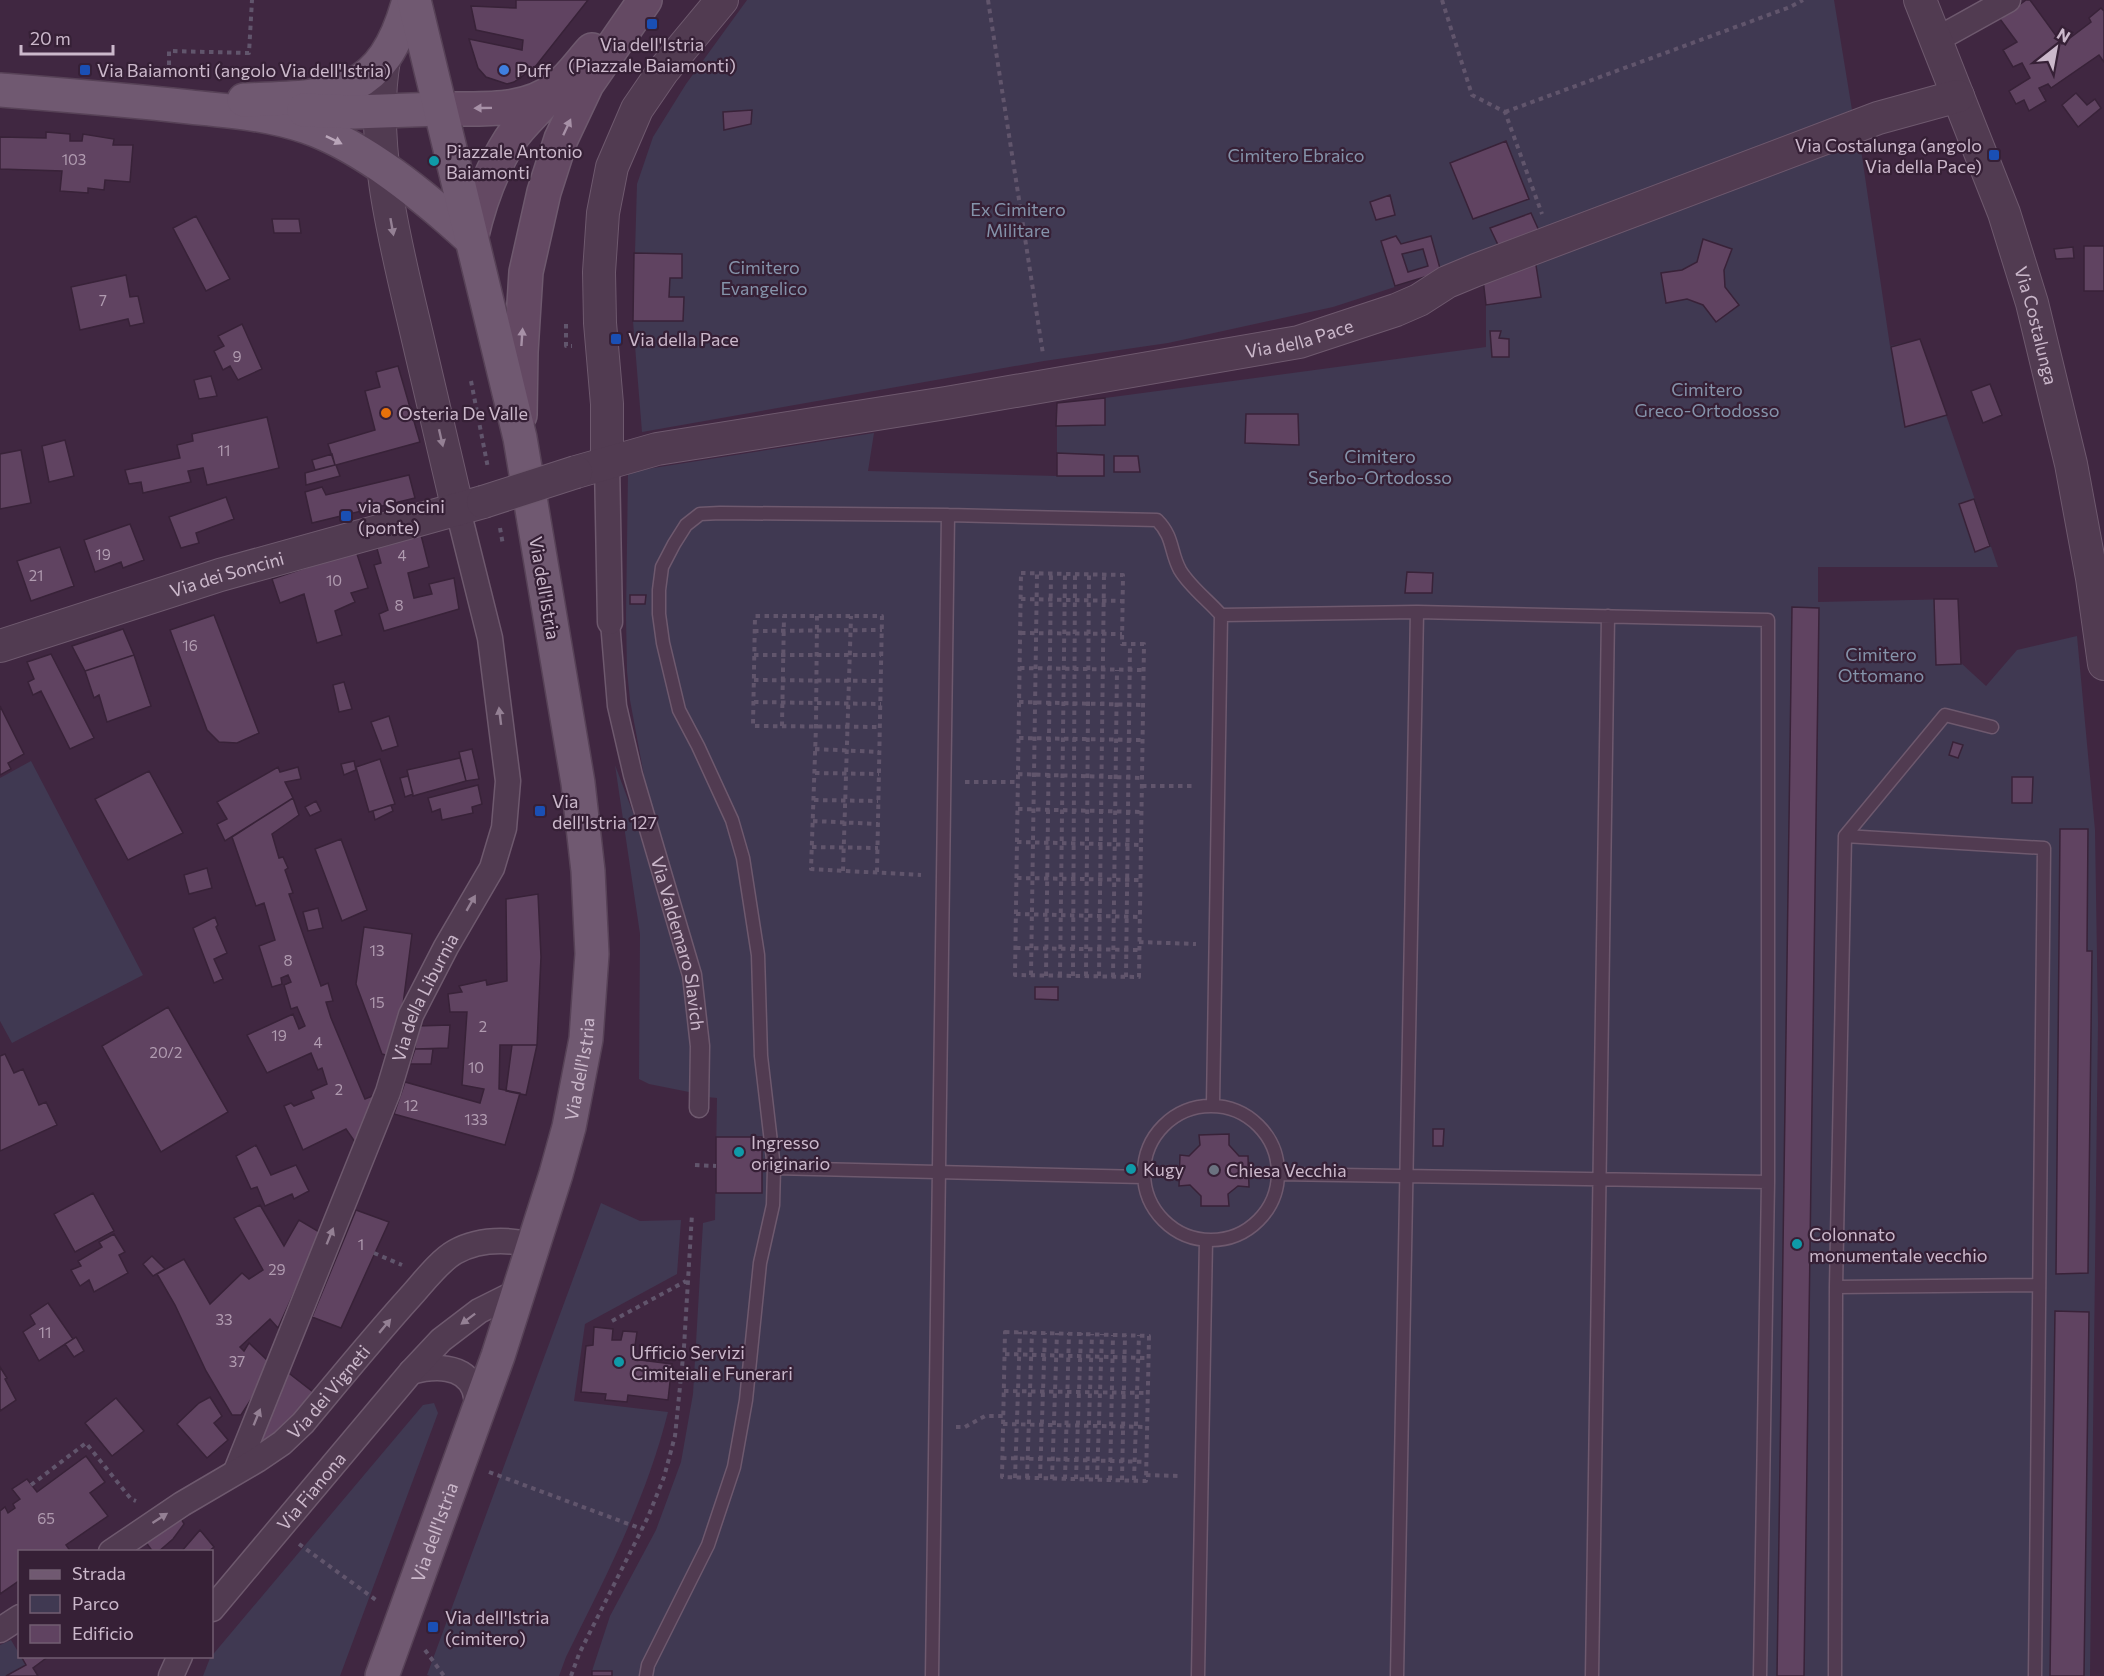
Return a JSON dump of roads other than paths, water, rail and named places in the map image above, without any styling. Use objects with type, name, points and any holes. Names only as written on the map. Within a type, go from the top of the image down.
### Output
[{"type":"main road","points":[[155,103],[319,97],[354,85],[369,75],[384,60],[403,22],[409,0]]},
{"type":"main road","points":[[414,0],[520,438]]},
{"type":"main road","points":[[471,239],[479,205],[492,170],[511,138],[637,0]]},
{"type":"main road","points":[[520,438],[520,352],[526,272],[544,192],[561,139],[587,84],[645,0]]},
{"type":"main road","points":[[155,103],[354,112],[505,108],[540,98],[558,87]]},
{"type":"main road","points":[[0,90],[265,115],[308,128],[347,146],[385,170],[471,239]]},
{"type":"main road","name":"Via dell'Istria","points":[[382,1676],[534,1245],[571,1116],[586,1039],[592,954],[588,871],[578,783],[520,438]]},
{"type":"street","points":[[607,463],[607,404],[600,323],[599,272],[603,213],[612,167],[637,109],[663,71],[722,0]]},
{"type":"street","name":"Via Costalunga","points":[[1920,0],[2004,213],[2032,303],[2070,464],[2092,579],[2104,664]]},
{"type":"street","points":[[1936,40],[2008,0]]},
{"type":"street","points":[[384,60],[379,111],[392,229],[483,504]]},
{"type":"street","name":"Via della Pace","points":[[576,472],[657,449],[946,403],[1299,342],[1396,310],[1419,300],[1447,282],[1476,270],[1867,122],[1958,96]]},
{"type":"street","name":"Via Valdemaro Slavich","points":[[607,463],[610,622],[617,706],[630,764],[692,975],[700,1046],[699,1108]]},
{"type":"street","name":"Via dei Soncini","points":[[0,646],[220,574],[483,504],[576,472]]},
{"type":"street","name":"Via della Liburnia","points":[[236,1472],[388,1092],[411,1015],[446,947],[492,868],[504,828],[508,781],[490,638],[483,504]]},
{"type":"street","name":"Via dei Vigneti","points":[[112,1550],[165,1514],[282,1443],[303,1423],[386,1323],[453,1253],[476,1243],[494,1240],[513,1240],[534,1245]]},
{"type":"street","name":"Via Fianona","points":[[213,1608],[411,1372],[441,1340],[479,1311],[519,1291]]},
{"type":"street","points":[[411,1372],[429,1367],[449,1368],[464,1376],[473,1388],[478,1408]]},
{"type":"street","points":[[0,1630],[18,1618]]},
{"type":"street","points":[[171,1676],[179,1658]]},
{"type":"lane","points":[[646,1676],[648,1665],[708,1545],[734,1467],[746,1400],[760,1263],[773,1205],[774,1168],[761,1056],[758,955],[743,858],[732,820],[679,710],[663,643],[659,614],[662,567],[686,525],[700,514],[948,515],[1157,520],[1166,529],[1179,569],[1191,585],[1221,615],[1417,612],[1768,620],[1768,1182],[1760,1676]]},
{"type":"lane","points":[[932,1676],[948,515]]},
{"type":"lane","points":[[1397,1676],[1417,612]]},
{"type":"lane","points":[[1213,1105],[1221,615]]},
{"type":"lane","points":[[1592,1676],[1608,616]]},
{"type":"lane","points":[[1835,1676],[1836,1287],[1845,836],[1945,715],[1992,727]]},
{"type":"lane","points":[[1845,836],[2044,848],[2035,1676]]},
{"type":"lane","points":[[1213,1105],[1246,1115],[1266,1133],[1275,1152],[1278,1174],[1272,1202],[1257,1222],[1233,1236],[1206,1240],[1185,1235],[1163,1220],[1150,1202],[1143,1177],[1144,1158],[1158,1129],[1184,1110],[1213,1105]]},
{"type":"lane","points":[[774,1168],[1143,1177]]},
{"type":"lane","points":[[1278,1174],[1768,1182]]},
{"type":"lane","points":[[1198,1676],[1206,1240]]},
{"type":"lane","points":[[1836,1287],[2039,1285]]},
{"type":"place","name":"Via dell'Istria (Piazzale Baiamonti)","points":[[652,24]]},
{"type":"place","name":"Via Baiamonti (angolo Via dell'Istria)","points":[[85,70]]},
{"type":"place","name":"Puff","points":[[504,70]]},
{"type":"place","name":"Via Costalunga (angolo Via della Pace)","points":[[1994,155]]},
{"type":"place","name":"Piazzale Antonio Baiamonti","points":[[434,161]]},
{"type":"place","name":"Via della Pace","points":[[616,339]]},
{"type":"place","name":"Osteria De Valle","points":[[386,413]]},
{"type":"place","name":"via Soncini (ponte)","points":[[346,516]]},
{"type":"place","name":"Via dell'Istria 127","points":[[540,811]]},
{"type":"place","name":"Ingresso originario","points":[[739,1152]]},
{"type":"place","name":"Kugy","points":[[1131,1169]]},
{"type":"place","name":"Chiesa Vecchia","points":[[1214,1170]]},
{"type":"place","name":"Colonnato monumentale vecchio","points":[[1797,1244]]},
{"type":"place","name":"Ufficio Servizi Cimiteiali e Funerari","points":[[619,1362]]},
{"type":"place","name":"Via dell'Istria (cimitero)","points":[[433,1627]]},
{"type":"park label","name":"Cimitero Ebraico","points":[[1296,155]]},
{"type":"park label","name":"Ex Cimitero Militare","points":[[1018,219]]},
{"type":"park label","name":"Cimitero Evangelico","points":[[764,277]]},
{"type":"park label","name":"Cimitero Greco-Ortodosso","points":[[1707,399]]},
{"type":"park label","name":"Cimitero Serbo-Ortodosso","points":[[1380,466]]},
{"type":"park label","name":"Cimitero Ottomano","points":[[1881,664]]}]
